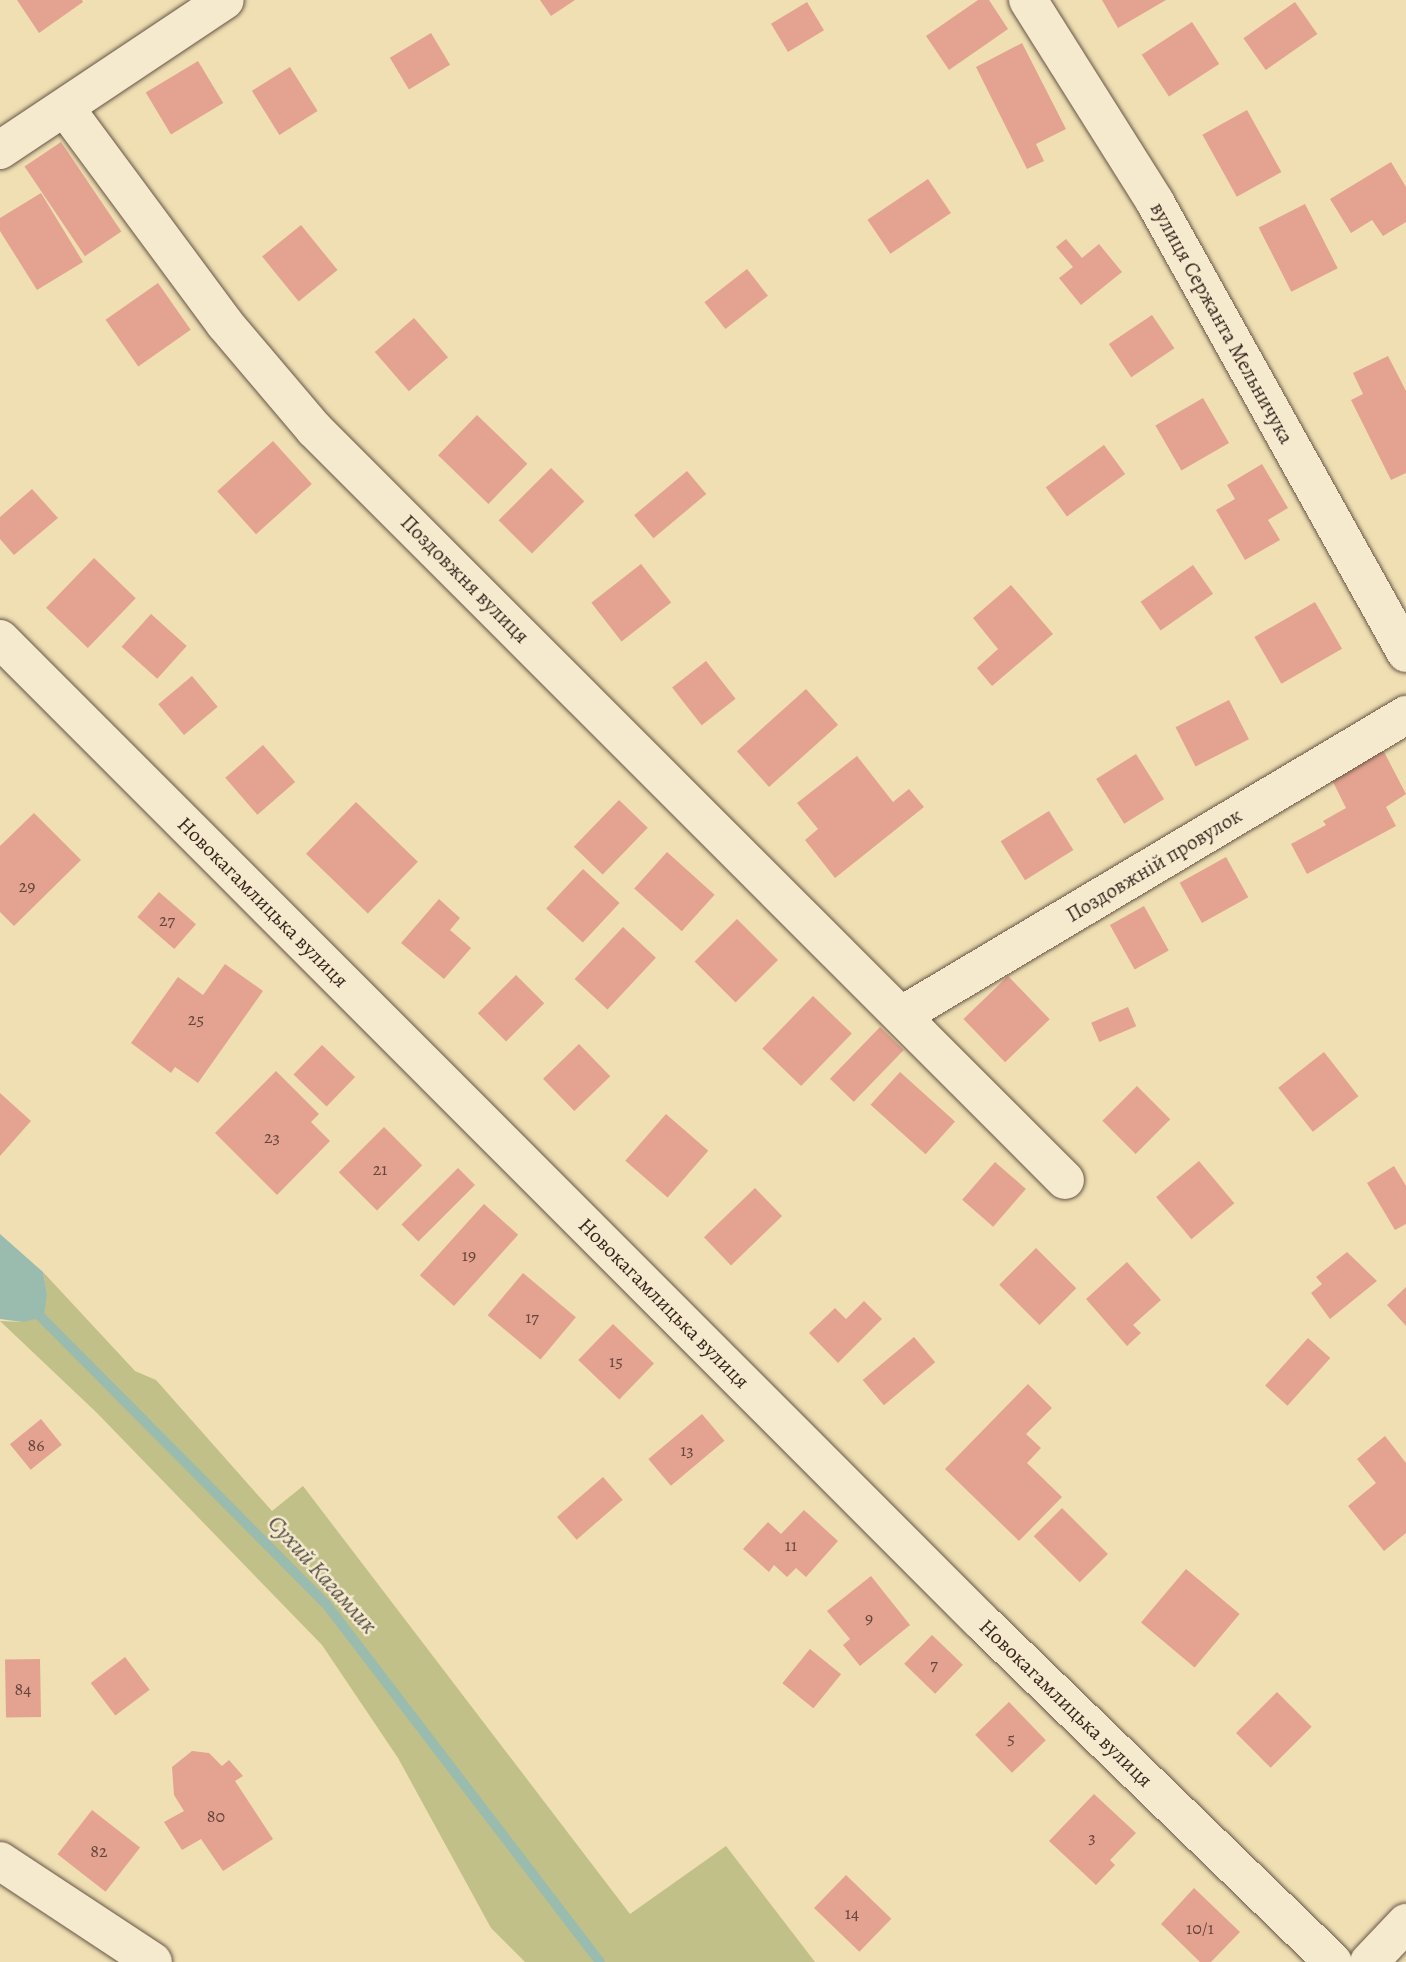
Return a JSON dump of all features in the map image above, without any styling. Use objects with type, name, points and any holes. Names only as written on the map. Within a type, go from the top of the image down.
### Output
[{"type":"street","points":[[0,150],[66,109],[225,0]]},
{"type":"street","name":"вулиця Сержанта Мельничука","points":[[1028,0],[1156,202],[1406,653]]},
{"type":"street","name":"Поздовжня вулиця","points":[[66,109],[225,324],[314,429],[1065,1180]]},
{"type":"street","name":"Новокагамлицька вулиця","points":[[4,650],[961,1601],[1333,1962]]},
{"type":"street","name":"Поздовжній провулок","points":[[902,1015],[1406,715]]},
{"type":"street","points":[[0,1861],[153,1962]]},
{"type":"street","points":[[1382,1958],[1406,1923]]},
{"type":"green space","points":[[43,1272],[135,1371],[156,1380],[272,1511],[303,1486],[630,1914],[726,1846],[815,1962],[525,1962],[491,1928],[398,1758],[322,1645],[97,1413],[0,1321],[23,1322],[47,1293]]},
{"type":"shaded area","points":[[0,1234],[43,1272],[47,1293],[44,1317],[23,1322],[0,1319]]},
{"type":"building","points":[[17,0],[82,0],[83,2],[39,33]]},
{"type":"building","points":[[540,0],[575,0],[551,16]]},
{"type":"building","points":[[978,0],[989,0],[1008,29],[949,70],[926,36]]},
{"type":"building","points":[[1102,0],[1166,0],[1118,28]]},
{"type":"building","points":[[807,2],[824,30],[788,52],[771,24]]},
{"type":"building","points":[[1295,2],[1317,34],[1266,70],[1243,38]]},
{"type":"building","points":[[1192,22],[1219,64],[1169,97],[1142,55]]},
{"type":"building","points":[[431,33],[450,65],[409,89],[390,58]]},
{"type":"building","points":[[1022,43],[1066,129],[1036,144],[1044,161],[1027,169],[976,67]]},
{"type":"building","points":[[198,61],[223,103],[171,134],[146,92]]},
{"type":"building","points":[[290,67],[318,111],[279,135],[252,91]]},
{"type":"building","points":[[1247,110],[1281,172],[1237,197],[1202,135]]},
{"type":"building","points":[[61,142],[121,232],[85,256],[25,167]]},
{"type":"building","points":[[1391,162],[1406,187],[1406,222],[1383,236],[1372,220],[1351,233],[1330,199]]},
{"type":"building","points":[[928,179],[951,213],[890,254],[867,220]]},
{"type":"building","points":[[41,193],[83,262],[37,290],[0,231],[0,218]]},
{"type":"building","points":[[1305,204],[1338,268],[1291,292],[1259,228]]},
{"type":"building","points":[[301,225],[338,270],[299,302],[262,256]]},
{"type":"building","points":[[1066,239],[1082,258],[1099,244],[1122,272],[1081,305],[1059,278],[1073,267],[1056,247]]},
{"type":"building","points":[[747,269],[768,296],[725,329],[704,302]]},
{"type":"building","points":[[158,283],[191,330],[138,366],[106,320]]},
{"type":"building","points":[[1152,315],[1174,348],[1131,377],[1109,344]]},
{"type":"building","points":[[414,318],[448,357],[409,391],[375,352]]},
{"type":"building","points":[[1388,356],[1406,391],[1406,473],[1391,480],[1351,400],[1363,394],[1353,373]]},
{"type":"building","points":[[1203,398],[1229,443],[1181,471],[1155,426]]},
{"type":"building","points":[[477,415],[527,464],[488,504],[438,455]]},
{"type":"building","points":[[273,441],[312,484],[256,534],[217,491]]},
{"type":"building","points":[[1104,445],[1125,474],[1067,516],[1046,487]]},
{"type":"building","points":[[1262,464],[1288,508],[1268,520],[1280,540],[1245,560],[1216,510],[1235,499],[1227,485]]},
{"type":"building","points":[[551,468],[584,501],[532,554],[499,520]]},
{"type":"building","points":[[687,471],[706,494],[653,538],[634,515]]},
{"type":"building","points":[[32,489],[58,518],[14,555],[0,539],[0,517]]},
{"type":"building","points":[[94,558],[136,598],[88,648],[46,608]]},
{"type":"building","points":[[641,564],[671,603],[622,641],[591,603]]},
{"type":"building","points":[[1193,565],[1213,594],[1161,630],[1141,602]]},
{"type":"building","points":[[1011,585],[1053,634],[992,686],[977,668],[998,649],[973,618]]},
{"type":"building","points":[[1315,602],[1342,649],[1281,684],[1254,637]]},
{"type":"building","points":[[151,614],[187,646],[157,679],[122,647]]},
{"type":"building","points":[[706,661],[736,699],[702,725],[672,687]]},
{"type":"building","points":[[192,676],[218,707],[184,735],[158,704]]},
{"type":"building","points":[[806,689],[838,725],[769,787],[737,751]]},
{"type":"building","points":[[1229,700],[1249,739],[1196,766],[1176,727]]},
{"type":"building","points":[[263,745],[295,782],[257,815],[225,778]]},
{"type":"building","points":[[1382,748],[1406,794],[1386,807],[1396,826],[1307,874],[1291,844],[1326,825],[1323,821],[1346,808],[1330,776]]},
{"type":"building","points":[[1136,754],[1164,799],[1124,824],[1096,779]]},
{"type":"building","points":[[857,756],[893,802],[909,789],[924,807],[835,878],[805,840],[818,829],[797,803]]},
{"type":"building","points":[[619,800],[648,828],[603,875],[574,847]]},
{"type":"building","points":[[356,802],[418,862],[368,914],[306,854]]},
{"type":"building","points":[[1049,811],[1073,850],[1025,880],[1001,841]]},
{"type":"building","points":[[34,813],[81,860],[14,926],[0,912],[0,846]]},
{"type":"building","points":[[667,852],[715,895],[682,931],[634,888]]},
{"type":"building","points":[[1226,857],[1248,897],[1202,923],[1180,883]]},
{"type":"building","points":[[583,869],[620,903],[583,943],[546,908]]},
{"type":"building","points":[[159,892],[196,924],[174,949],[137,917]]},
{"type":"building","points":[[439,899],[460,918],[450,930],[471,948],[444,979],[401,943]]},
{"type":"building","points":[[1144,906],[1169,951],[1135,970],[1110,925]]},
{"type":"building","points":[[737,919],[778,960],[736,1002],[695,961]]},
{"type":"building","points":[[623,927],[656,958],[607,1010],[575,979]]},
{"type":"building","points":[[225,964],[263,991],[198,1083],[175,1067],[171,1073],[131,1043],[178,977],[203,995]]},
{"type":"building","points":[[516,975],[544,1003],[506,1041],[478,1013]]},
{"type":"building","points":[[1008,976],[1050,1019],[1005,1062],[963,1019]]},
{"type":"building","points":[[813,996],[852,1034],[801,1086],[762,1049]]},
{"type":"building","points":[[1128,1007],[1136,1026],[1099,1042],[1091,1023]]},
{"type":"building","points":[[880,1027],[904,1050],[854,1102],[830,1079]]},
{"type":"building","points":[[579,1044],[610,1076],[574,1111],[543,1079]]},
{"type":"building","points":[[322,1045],[355,1077],[327,1106],[294,1074]]},
{"type":"building","points":[[1324,1052],[1358,1096],[1313,1132],[1278,1088]]},
{"type":"building","points":[[276,1071],[319,1114],[311,1122],[330,1141],[277,1195],[215,1133]]},
{"type":"building","points":[[900,1072],[955,1122],[926,1154],[871,1105]]},
{"type":"building","points":[[1137,1086],[1170,1119],[1136,1154],[1102,1121]]},
{"type":"building","points":[[0,1093],[31,1121],[0,1156]]},
{"type":"building","points":[[666,1114],[708,1151],[668,1198],[625,1161]]},
{"type":"building","points":[[384,1127],[422,1165],[377,1210],[339,1172]]},
{"type":"building","points":[[1199,1161],[1234,1203],[1191,1239],[1156,1197]]},
{"type":"building","points":[[995,1162],[1026,1189],[993,1227],[962,1200]]},
{"type":"building","points":[[1394,1166],[1406,1186],[1406,1224],[1395,1230],[1367,1183]]},
{"type":"building","points":[[458,1168],[475,1185],[418,1242],[401,1225]]},
{"type":"building","points":[[755,1188],[782,1216],[731,1265],[704,1237]]},
{"type":"building","points":[[484,1204],[518,1235],[454,1306],[420,1275]]},
{"type":"building","points":[[1036,1248],[1076,1288],[1040,1325],[999,1285]]},
{"type":"building","points":[[1347,1252],[1377,1281],[1330,1319],[1311,1293],[1322,1284],[1316,1277]]},
{"type":"building","points":[[1127,1262],[1161,1300],[1133,1325],[1141,1333],[1127,1346],[1086,1299]]},
{"type":"building","points":[[523,1273],[576,1317],[541,1359],[488,1315]]},
{"type":"building","points":[[1406,1287],[1406,1326],[1387,1305]]},
{"type":"building","points":[[864,1301],[882,1319],[838,1363],[809,1333],[835,1308],[846,1319]]},
{"type":"building","points":[[613,1324],[654,1364],[619,1400],[578,1360]]},
{"type":"building","points":[[914,1337],[935,1362],[884,1405],[863,1380]]},
{"type":"building","points":[[1308,1338],[1330,1358],[1287,1406],[1265,1386]]},
{"type":"building","points":[[1028,1384],[1052,1408],[1026,1434],[1041,1448],[1027,1463],[1062,1497],[1019,1541],[945,1469]]},
{"type":"building","points":[[702,1414],[724,1441],[671,1486],[648,1459]]},
{"type":"building","points":[[41,1419],[62,1445],[31,1470],[10,1444]]},
{"type":"building","points":[[1385,1436],[1406,1463],[1406,1533],[1384,1551],[1348,1506],[1376,1483],[1357,1459]]},
{"type":"building","points":[[603,1477],[623,1500],[577,1540],[557,1517]]},
{"type":"building","points":[[1062,1508],[1108,1554],[1080,1582],[1034,1536]]},
{"type":"building","points":[[804,1510],[838,1541],[806,1577],[796,1568],[787,1577],[774,1565],[769,1572],[743,1549],[768,1522],[781,1534]]},
{"type":"building","points":[[1186,1569],[1240,1614],[1195,1668],[1141,1623]]},
{"type":"building","points":[[871,1576],[910,1625],[860,1666],[843,1645],[850,1639],[827,1611]]},
{"type":"building","points":[[932,1635],[963,1665],[935,1694],[904,1664]]},
{"type":"building","points":[[810,1649],[841,1674],[813,1708],[782,1683]]},
{"type":"building","points":[[125,1657],[150,1690],[115,1716],[91,1683]]},
{"type":"building","points":[[40,1659],[41,1717],[6,1718],[5,1660]]},
{"type":"building","points":[[1277,1692],[1312,1727],[1271,1768],[1236,1733]]},
{"type":"building","points":[[1009,1702],[1046,1740],[1012,1773],[975,1735]]},
{"type":"building","points":[[192,1751],[209,1753],[222,1766],[229,1760],[243,1776],[235,1781],[273,1839],[223,1871],[201,1839],[182,1850],[164,1822],[184,1811],[174,1795],[172,1767]]},
{"type":"building","points":[[1094,1794],[1136,1833],[1110,1860],[1115,1865],[1096,1885],[1049,1841]]},
{"type":"building","points":[[92,1810],[140,1848],[106,1892],[58,1854]]},
{"type":"building","points":[[846,1875],[891,1919],[859,1952],[814,1908]]},
{"type":"building","points":[[1194,1888],[1240,1932],[1211,1962],[1200,1962],[1161,1924]]},
{"type":"waterway","name":"Сухий Кагамлик","points":[[34,1310],[327,1605],[600,1962]]}]
